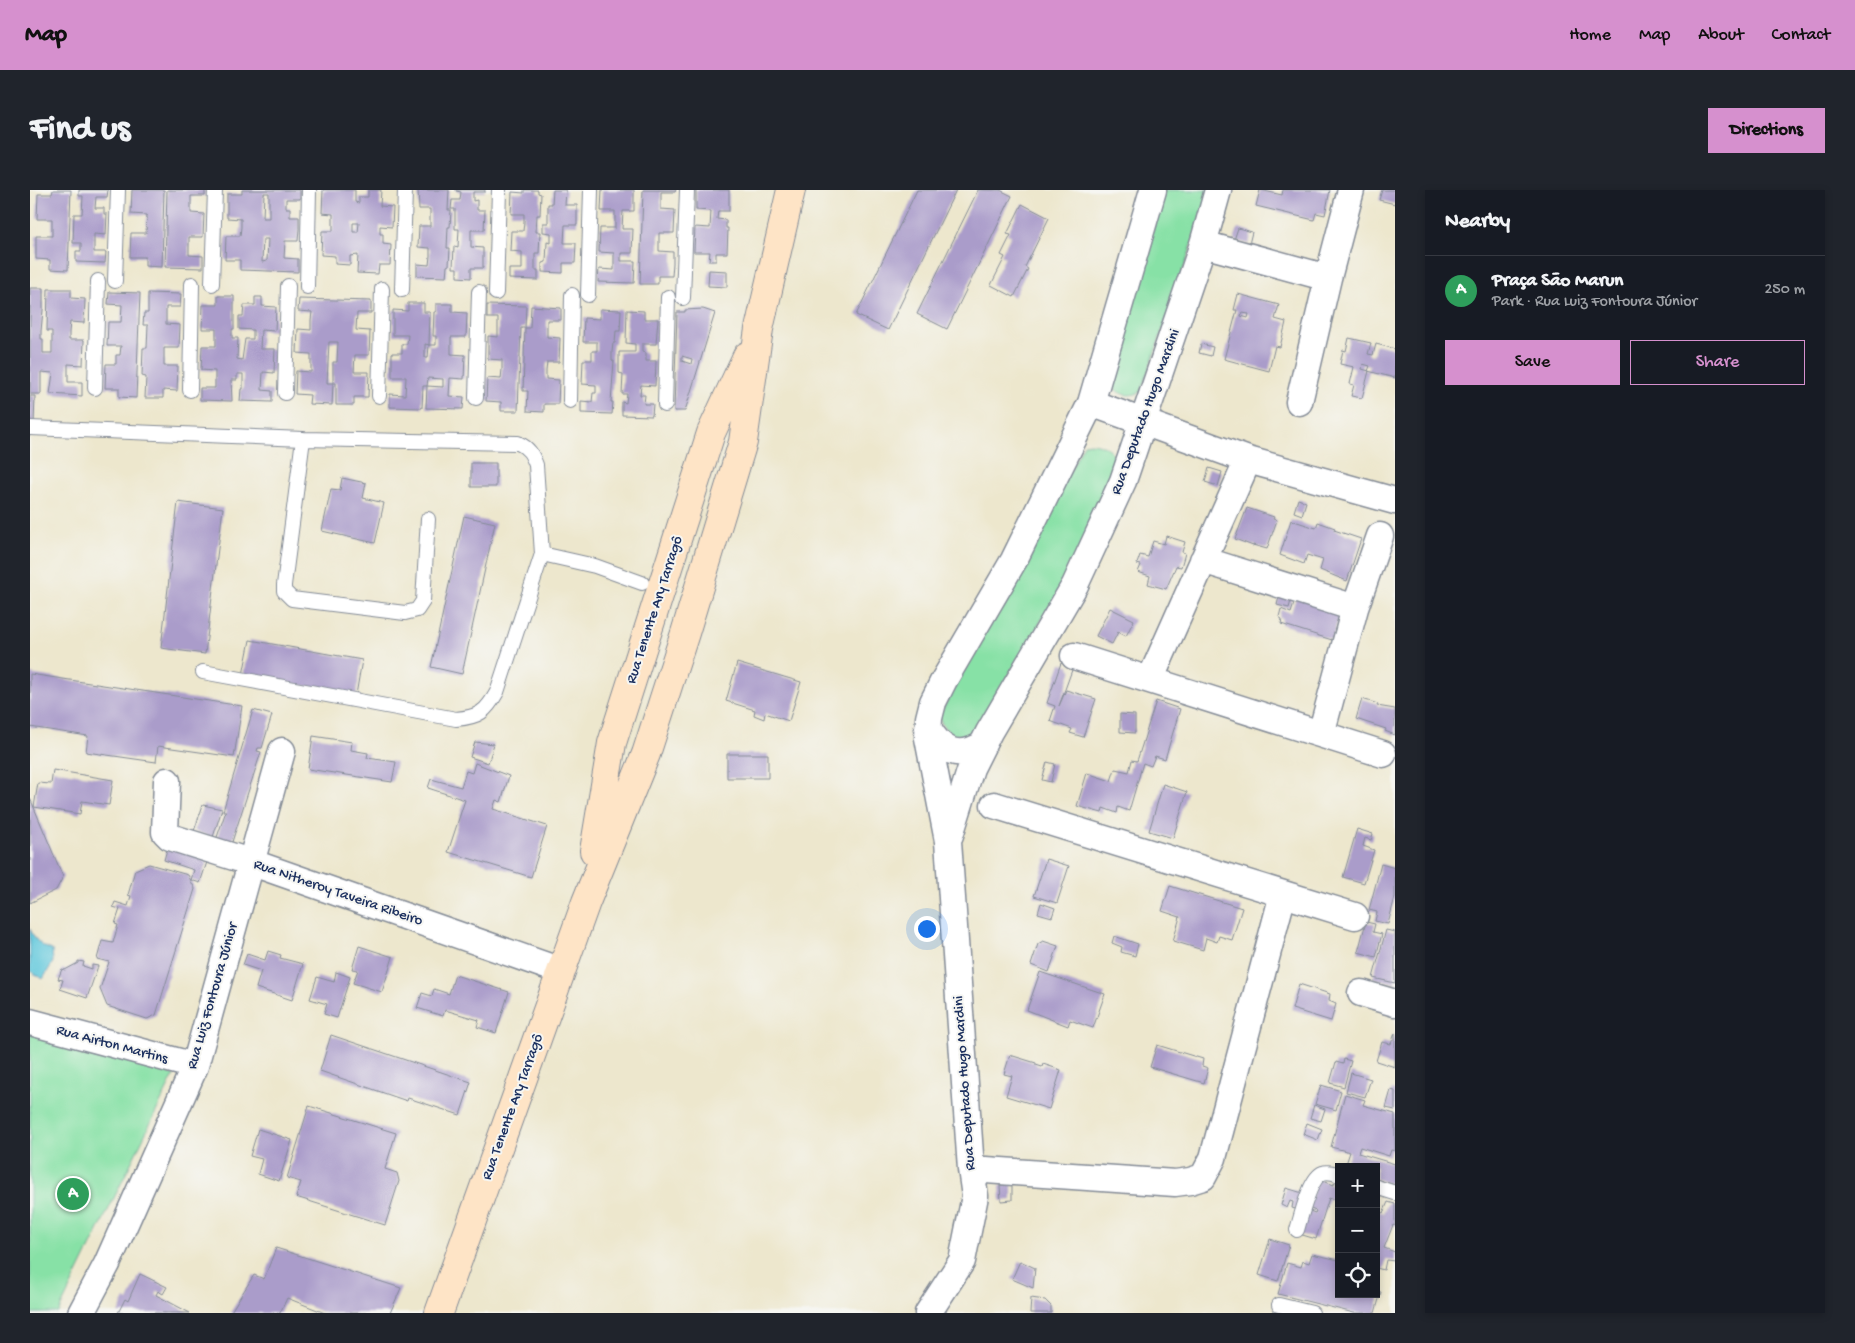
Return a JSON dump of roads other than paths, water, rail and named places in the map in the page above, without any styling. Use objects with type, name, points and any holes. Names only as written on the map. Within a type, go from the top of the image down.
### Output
[{"type":"main road","name":"Rua Tenente Ary Tarragô","points":[[439,1313],[586,902],[646,754],[685,633],[743,442],[759,329],[790,190]]},
{"type":"main road","name":"Rua Tenente Ary Tarragô","points":[[586,902],[612,743],[711,432],[759,329]]},
{"type":"street","name":"Rua Deputado Hugo Mardini","points":[[928,1313],[962,1261],[975,1196],[971,1168],[948,841],[928,738],[933,702],[1014,560],[1091,403],[1153,190]]},
{"type":"street","name":"Rua Deputado Hugo Mardini","points":[[948,841],[971,768],[982,745],[1075,584],[1123,482],[1203,244],[1218,190]]},
{"type":"street","points":[[1299,402],[1328,278],[1352,190]]},
{"type":"street","points":[[1203,244],[1328,278]]},
{"type":"street","points":[[1091,403],[1144,424],[1248,460],[1395,501]]},
{"type":"street","points":[[1150,680],[1248,460]]},
{"type":"street","points":[[1321,734],[1355,608],[1380,536]]},
{"type":"street","points":[[1204,560],[1355,608]]},
{"type":"street","points":[[1074,656],[1384,754]]},
{"type":"street","points":[[928,728],[937,742],[951,752],[969,751],[982,745]]},
{"type":"street","name":"Rua Luiz Fontoura Júnior","points":[[81,1313],[107,1264],[195,1066],[282,751]]},
{"type":"street","name":"Rua Nitheroy Taveira Ribeiro","points":[[167,781],[165,829],[170,837],[250,862],[561,971]]},
{"type":"street","points":[[994,805],[1355,916]]},
{"type":"street","points":[[971,1168],[1175,1183],[1203,1177],[1213,1158],[1283,894]]},
{"type":"street","points":[[1361,994],[1395,1003]]},
{"type":"street","name":"Rua Airton Martins","points":[[30,1022],[195,1066]]},
{"type":"lane","points":[[115,281],[118,190]]},
{"type":"lane","points":[[212,284],[215,190]]},
{"type":"lane","points":[[307,287],[309,190]]},
{"type":"lane","points":[[402,290],[405,190]]},
{"type":"lane","points":[[496,293],[499,190]]},
{"type":"lane","points":[[588,295],[591,190]]},
{"type":"lane","points":[[683,298],[687,190]]},
{"type":"lane","points":[[95,388],[98,280]]},
{"type":"lane","points":[[190,390],[192,284]]},
{"type":"lane","points":[[286,393],[288,286]]},
{"type":"lane","points":[[379,396],[382,289]]},
{"type":"lane","points":[[476,398],[479,292]]},
{"type":"lane","points":[[570,401],[572,295]]},
{"type":"lane","points":[[665,405],[668,298]]},
{"type":"lane","points":[[30,428],[304,439],[507,442],[518,443],[528,447],[533,454],[536,465],[542,554],[497,692],[490,704],[482,712],[470,718],[456,719],[203,672]]},
{"type":"lane","points":[[304,439],[284,585],[284,591],[292,599],[299,602],[405,613],[417,610],[423,601],[428,518]]},
{"type":"lane","points":[[542,554],[596,566],[642,583]]},
{"type":"lane","points":[[1297,1230],[1313,1180],[1322,1173],[1335,1174]]},
{"type":"lane","points":[[1380,1188],[1395,1193]]},
{"type":"lane","points":[[1279,1305],[1312,1313]]},
{"type":"water","points":[[30,929],[34,937],[44,947],[52,950],[53,962],[43,979],[30,971]]},
{"type":"place","name":"Praça São Marun","points":[[73,1194]]}]
